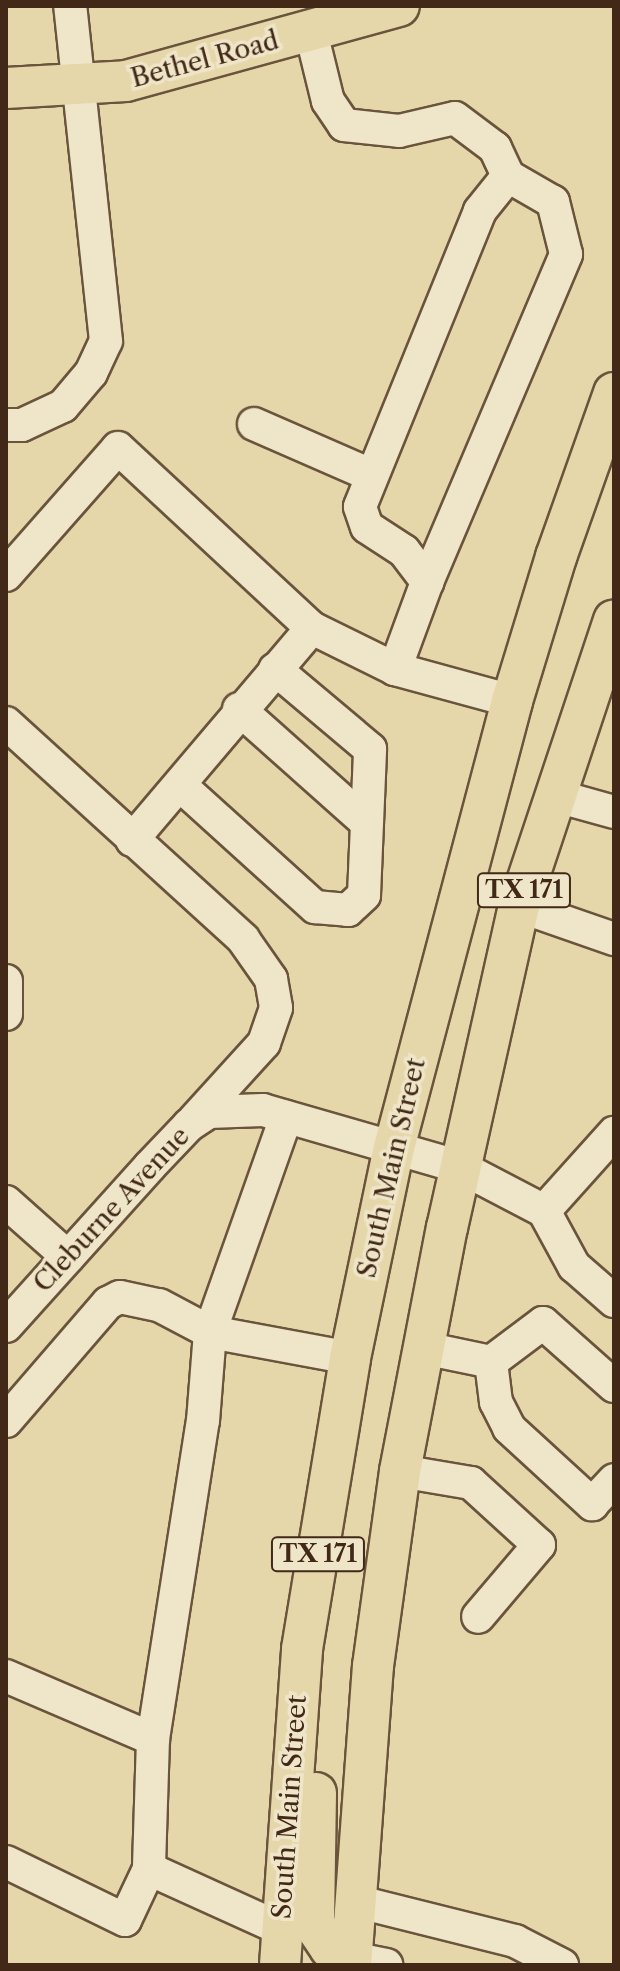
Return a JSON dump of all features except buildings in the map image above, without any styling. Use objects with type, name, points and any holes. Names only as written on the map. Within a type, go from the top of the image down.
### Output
[{"type":"main road","name":"Bethel Road","points":[[6,88],[126,81],[399,6]]},
{"type":"main road","name":"South Main Street","points":[[281,1947],[302,1649],[350,1358],[394,1148],[512,701],[556,557],[614,393]]},
{"type":"main road","name":"TX 171","points":[[363,1963],[355,1901],[373,1666],[400,1471],[460,1167],[519,906],[553,795],[614,620]]},
{"type":"main road","points":[[322,1529],[314,1924],[330,1948],[363,1963]]},
{"type":"street","points":[[6,425],[22,425],[63,406],[91,373],[106,341],[70,6]]},
{"type":"street","points":[[311,32],[328,101],[344,125],[399,131],[455,118],[495,148],[508,176],[553,202],[566,254],[427,582],[395,669]]},
{"type":"street","points":[[427,582],[404,551],[367,527],[360,507],[480,211],[508,176]]},
{"type":"street","points":[[254,424],[371,475]]},
{"type":"street","points":[[6,575],[118,448],[312,628],[395,669],[512,701]]},
{"type":"street","points":[[132,840],[181,786],[239,709],[312,628]]},
{"type":"street","points":[[181,786],[315,907],[348,910],[364,895],[370,749],[275,669]]},
{"type":"street","points":[[239,709],[367,823]]},
{"type":"street","points":[[6,723],[243,939],[262,961],[274,993],[274,1021],[264,1043],[189,1125]]},
{"type":"street","points":[[553,795],[614,812]]},
{"type":"street","points":[[519,906],[614,939]]},
{"type":"street","points":[[6,981],[6,1014]]},
{"type":"street","name":"Cleburne Avenue","points":[[6,1326],[189,1125],[209,1112],[239,1108],[286,1117],[460,1167],[544,1211]]},
{"type":"street","points":[[6,1862],[125,1920],[149,1869],[153,1739],[203,1421],[210,1332],[286,1117]]},
{"type":"street","points":[[608,1283],[574,1266],[544,1211],[614,1133]]},
{"type":"street","points":[[6,1202],[68,1257]]},
{"type":"street","points":[[6,1421],[108,1303],[120,1297],[159,1305],[210,1332],[350,1358]]},
{"type":"street","points":[[424,1348],[491,1362],[543,1323],[614,1386]]},
{"type":"street","points":[[491,1362],[496,1402],[509,1428],[592,1504],[614,1480]]},
{"type":"street","points":[[400,1471],[471,1483],[539,1545],[478,1617]]},
{"type":"street","points":[[6,1676],[153,1739]]},
{"type":"street","points":[[149,1869],[281,1947]]},
{"type":"street","points":[[355,1901],[515,1941],[562,1965]]}]
